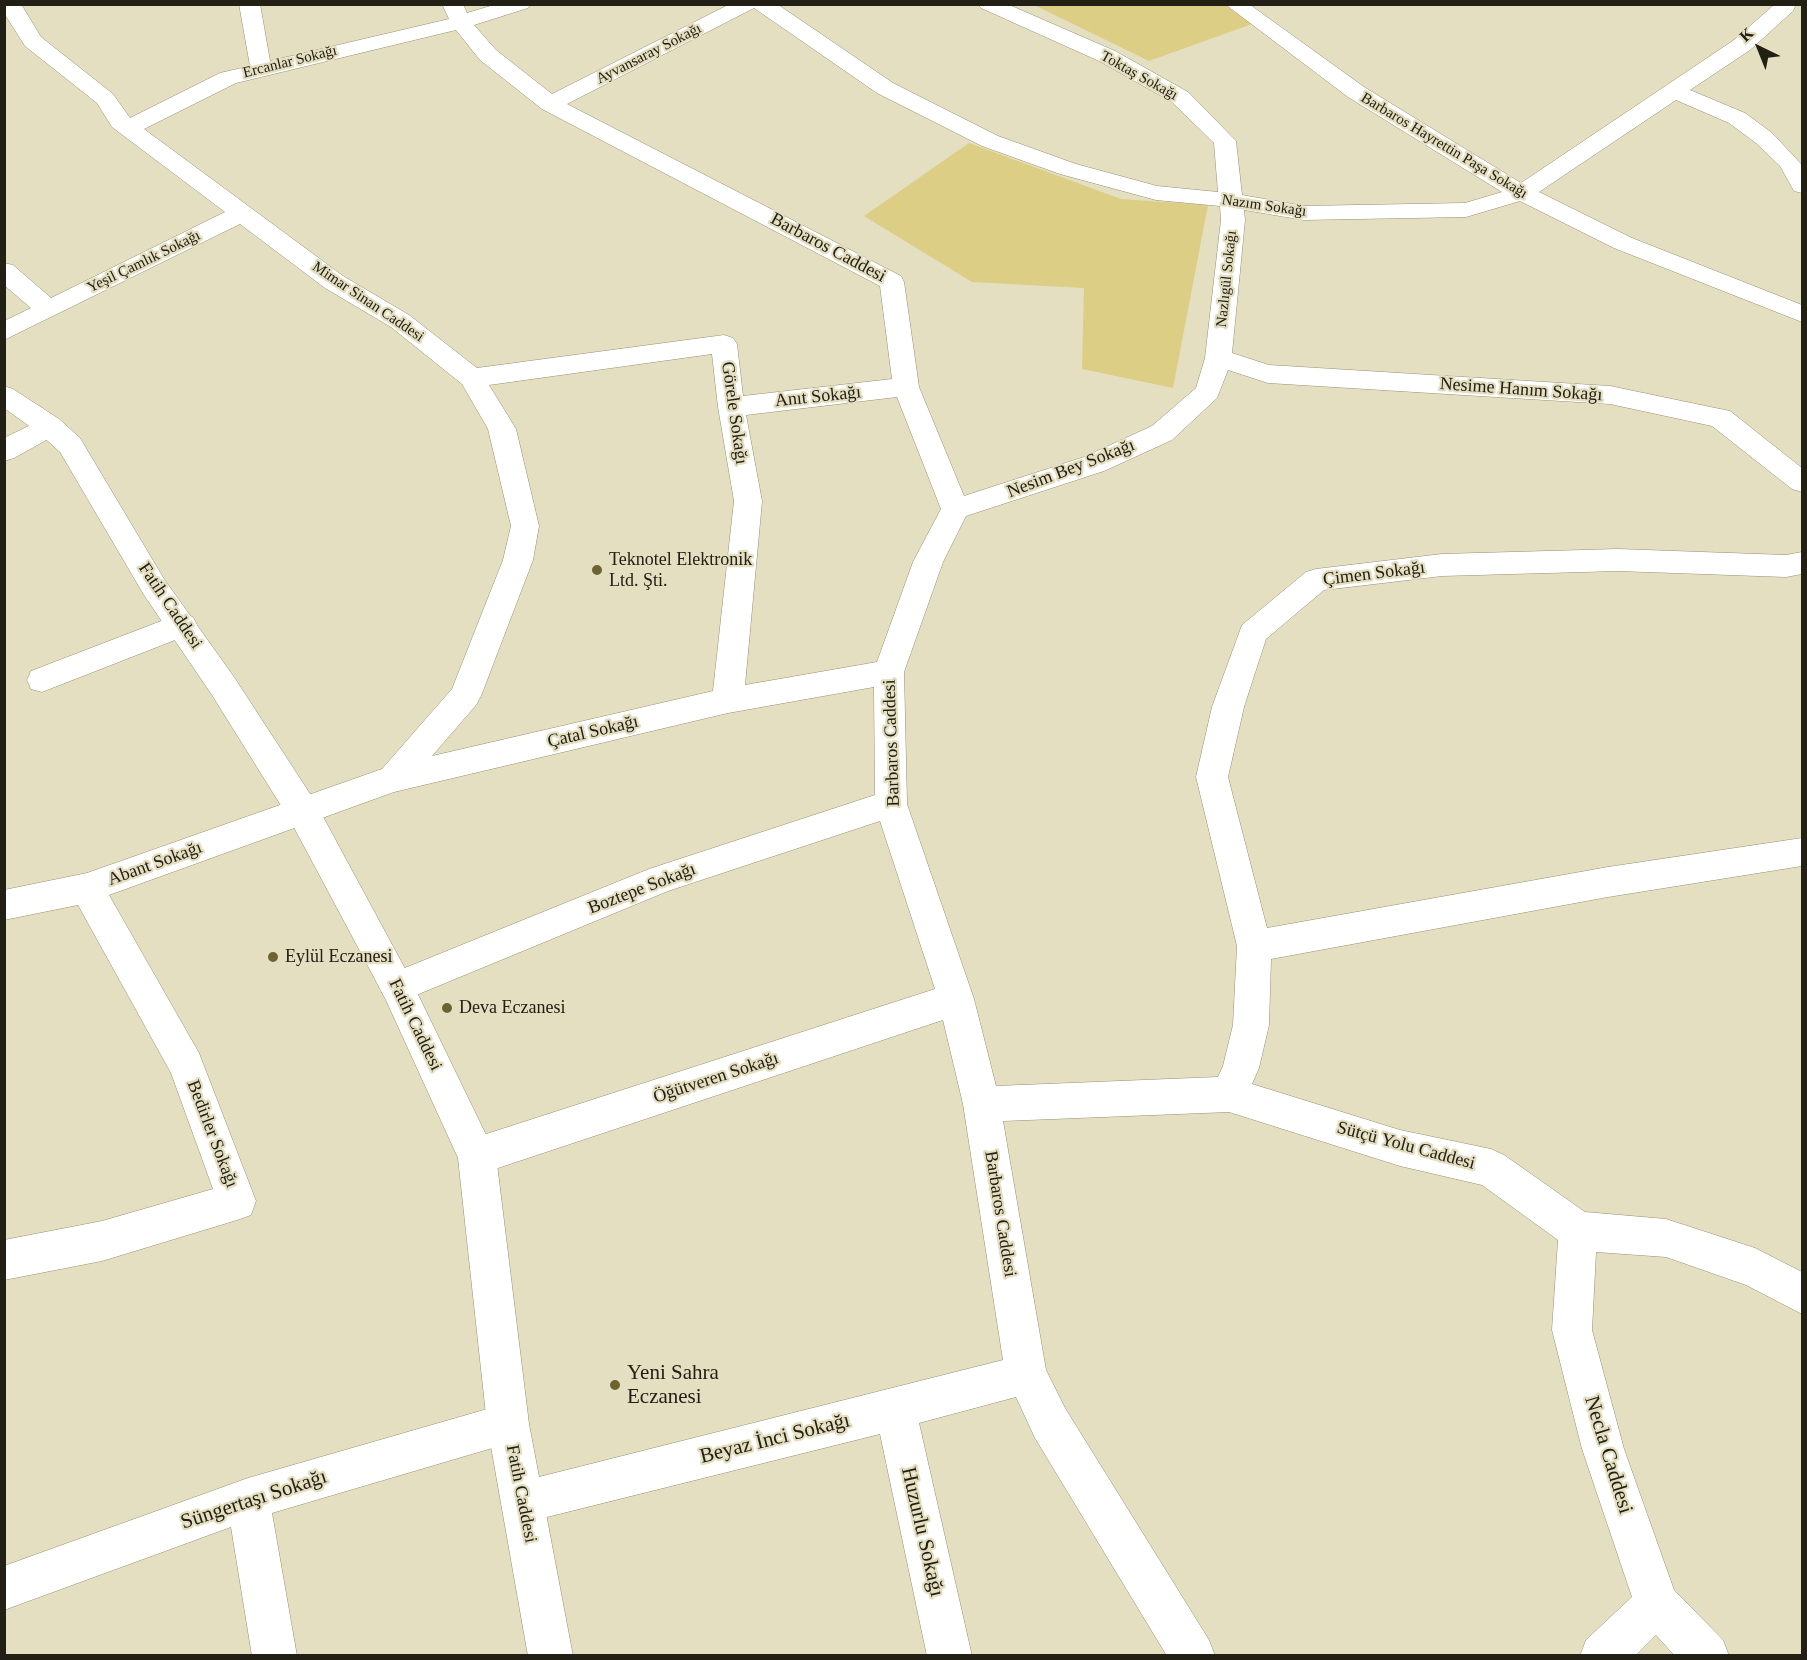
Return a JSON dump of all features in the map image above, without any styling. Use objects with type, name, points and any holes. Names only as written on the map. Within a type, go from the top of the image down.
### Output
[{"type":"street","name":"Mimar Sinan Caddesi","points":[[11,4],[33,41],[105,99],[120,122],[334,282],[400,321],[472,378],[502,429],[525,526],[518,560],[465,696],[393,779]]},
{"type":"street","points":[[249,4],[261,69]]},
{"type":"street","name":"Ercanlar Sokağı","points":[[128,128],[228,78],[457,13],[520,4]]},
{"type":"street","name":"Ayvansaray Sokağı","points":[[550,104],[747,4]]},
{"type":"street","name":"Nazım Sokağı","points":[[762,4],[885,88],[990,141],[1068,169],[1156,193],[1231,200],[1305,213],[1466,210],[1522,194],[1742,45],[1787,8]]},
{"type":"street","name":"Toktaş Sokağı","points":[[988,4],[1107,56],[1180,97],[1225,141],[1231,200]]},
{"type":"street","name":"Barbaros Hayrettin Paşa Sokağı","points":[[1235,4],[1356,92],[1522,194],[1623,243],[1803,314]]},
{"type":"street","name":"Barbaros Caddesi","points":[[457,13],[488,55],[550,104],[892,282],[906,387],[955,509],[928,562],[889,672],[891,804],[956,999],[982,1104],[1026,1374],[1050,1423],[1193,1656]]},
{"type":"street","points":[[1675,91],[1737,118],[1790,163],[1803,186]]},
{"type":"street","name":"Nazlıgül Sokağı","points":[[1218,358],[1233,220],[1231,200]]},
{"type":"street","name":"Yeşil Çamlık Sokağı","points":[[4,332],[241,214]]},
{"type":"street","points":[[4,271],[47,309]]},
{"type":"street","name":"Görele Sokağı","points":[[472,378],[724,344],[731,407],[748,501],[728,700]]},
{"type":"street","name":"Nesime Hanım Sokağı","points":[[1218,358],[1268,374],[1610,395],[1720,418],[1803,482]]},
{"type":"street","name":"Nesim Bey Sokağı","points":[[955,509],[1094,464],[1162,433],[1208,392],[1218,358]]},
{"type":"street","name":"Anıt Sokağı","points":[[731,407],[906,387]]},
{"type":"street","name":"Fatih Caddesi","points":[[4,395],[49,426],[70,445],[154,587],[182,625],[302,810],[397,987],[477,1156],[508,1424],[551,1656]]},
{"type":"street","points":[[4,451],[49,426]]},
{"type":"street","name":"Çimen Sokağı","points":[[1229,1094],[1241,1068],[1251,1025],[1254,946],[1212,777],[1228,707],[1252,633],[1316,580],[1442,565],[1618,560],[1786,566],[1803,563]]},
{"type":"street","points":[[42,680],[182,625]]},
{"type":"street","name":"Çatal Sokağı","points":[[302,810],[393,779],[728,700],[889,672]]},
{"type":"street","name":"Boztepe Sokağı","points":[[397,987],[661,879],[891,804]]},
{"type":"street","name":"Abant Sokağı","points":[[4,905],[87,888],[302,810]]},
{"type":"street","points":[[1254,946],[1608,882],[1803,852]]},
{"type":"street","name":"Bedirler Sokağı","points":[[4,1260],[102,1241],[237,1201],[186,1065],[87,888]]},
{"type":"street","name":"Öğütveren Sokağı","points":[[477,1156],[956,999]]},
{"type":"street","name":"Sütçü Yolu Caddesi","points":[[982,1104],[1229,1094],[1400,1148],[1491,1168],[1578,1231]]},
{"type":"street","points":[[1578,1231],[1666,1238],[1755,1268],[1803,1294]]},
{"type":"street","name":"Necla Caddesi","points":[[1578,1231],[1572,1330],[1603,1449],[1657,1604],[1707,1656]]},
{"type":"street","name":"Beyaz İnci Sokağı","points":[[523,1502],[1026,1374]]},
{"type":"street","name":"Huzurlu Sokağı","points":[[895,1409],[950,1656]]},
{"type":"street","name":"Süngertaşı Sokağı","points":[[4,1588],[248,1499],[508,1424]]},
{"type":"street","points":[[248,1499],[275,1656]]},
{"type":"street","points":[[1602,1656],[1657,1604]]},
{"type":"shaded area","points":[[1034,5],[1225,5],[1252,24],[1149,61]]},
{"type":"shaded area","points":[[969,143],[1121,199],[1208,205],[1173,388],[1082,369],[1084,288],[972,282],[864,216]]},
{"type":"place","name":"Teknotel Elektronik Ltd. Şti.","points":[[597,570]]},
{"type":"place","name":"Eylül Eczanesi","points":[[273,957]]},
{"type":"place","name":"Deva Eczanesi","points":[[447,1008]]},
{"type":"place","name":"Yeni Sahra Eczanesi","points":[[615,1385]]}]
